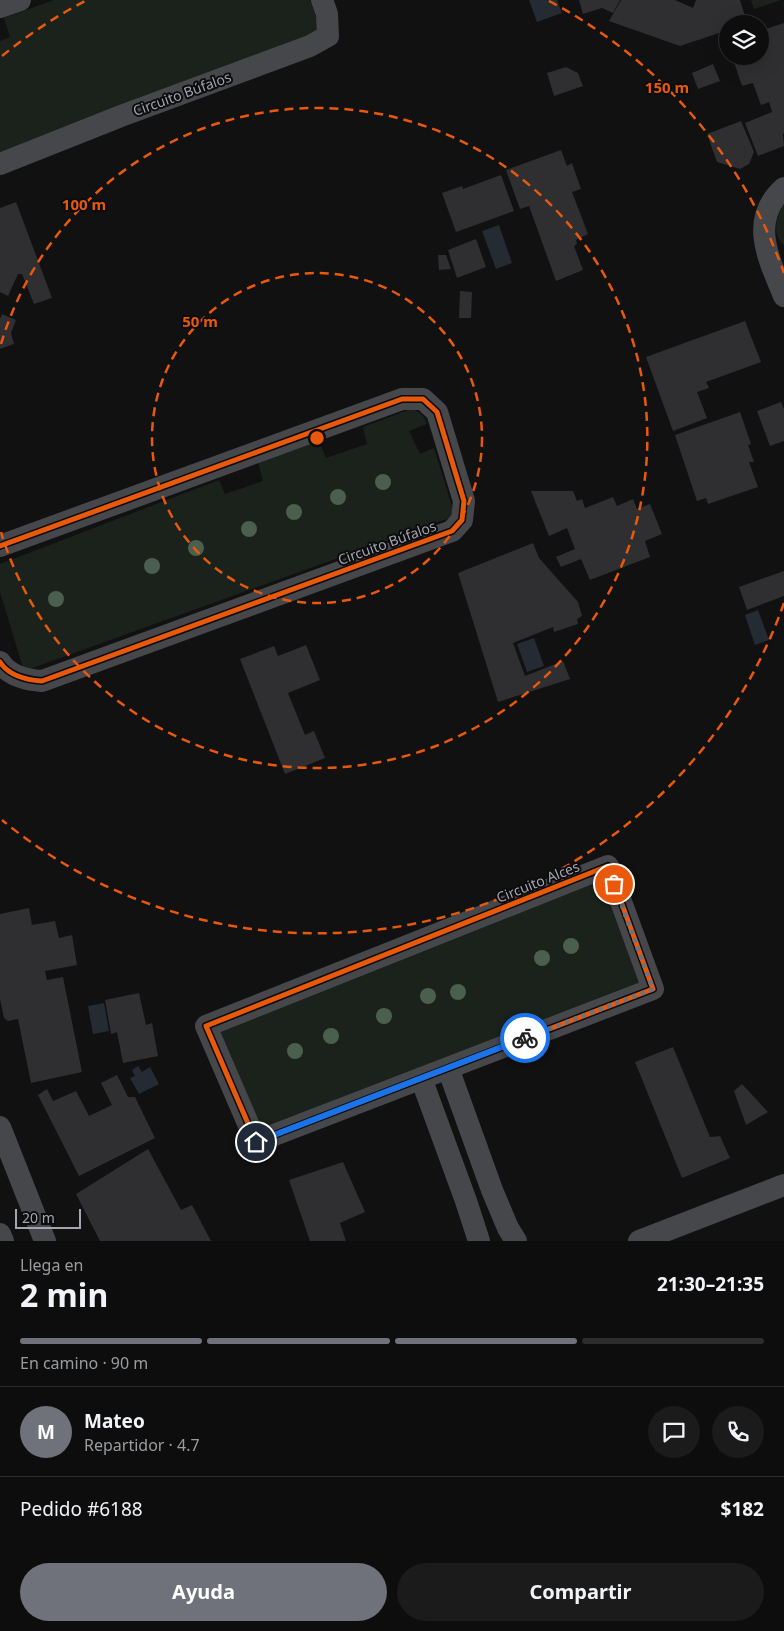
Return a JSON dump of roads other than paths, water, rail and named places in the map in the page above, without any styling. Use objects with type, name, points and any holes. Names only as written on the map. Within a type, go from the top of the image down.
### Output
[{"type":"street","points":[[0,8],[20,0]]},
{"type":"street","name":"Circuito Búfalos","points":[[0,164],[121,116],[310,46],[328,36],[327,14],[322,0]]},
{"type":"street","points":[[784,188],[773,198],[764,218],[766,250],[784,296]]},
{"type":"street","name":"Circuito Búfalos","points":[[0,546],[402,399],[423,399],[437,412],[464,501],[462,520],[452,531],[42,681],[29,680],[18,676],[2,666],[0,662]]},
{"type":"street","name":"Circuito Alces","points":[[608,866],[653,989],[448,1068],[256,1142],[206,1026],[608,866]]},
{"type":"street","points":[[448,1068],[492,1190],[508,1228],[516,1241]]},
{"type":"street","points":[[421,1078],[479,1241]]},
{"type":"street","points":[[0,1127],[45,1241]]},
{"type":"street","points":[[639,1241],[784,1185]]},
{"type":"street","points":[[466,1200],[492,1190]]},
{"type":"street","points":[[0,1234],[3,1241]]}]
